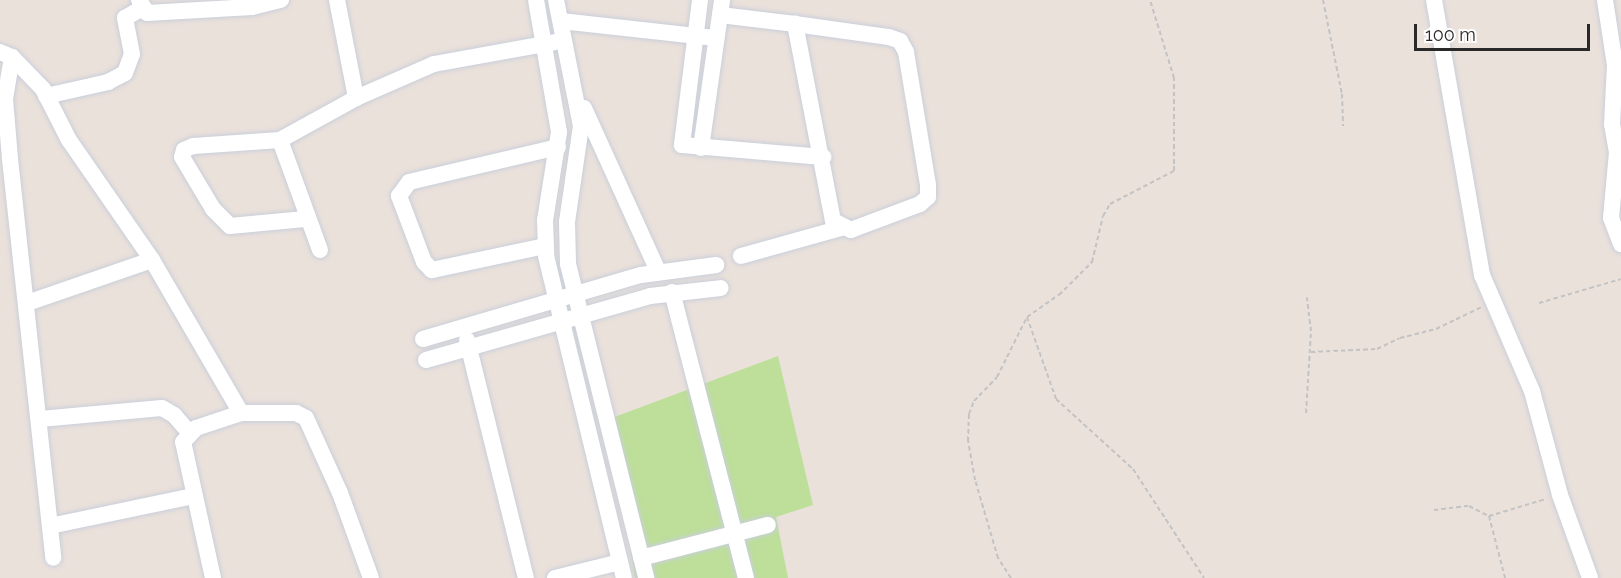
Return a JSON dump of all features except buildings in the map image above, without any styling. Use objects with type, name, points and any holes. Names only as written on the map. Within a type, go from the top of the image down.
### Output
[{"type":"street","points":[[46,96],[108,82],[125,73],[132,54],[125,18],[141,4],[147,13],[252,7],[280,0]]},
{"type":"street","points":[[338,0],[356,98]]},
{"type":"street","points":[[536,0],[545,44],[558,145],[545,220],[545,246],[622,570],[555,578]]},
{"type":"street","points":[[556,0],[576,91],[581,134],[566,233],[581,317],[646,578]]},
{"type":"street","points":[[700,0],[682,145],[823,157]]},
{"type":"street","points":[[1434,0],[1455,104],[1475,244],[1492,301],[1532,391],[1560,495],[1590,578]]},
{"type":"street","points":[[1605,0],[1615,65],[1612,124],[1617,152],[1611,218],[1621,244]]},
{"type":"street","points":[[700,148],[701,129],[721,7],[795,24],[889,37],[900,41],[906,52],[928,197],[851,230],[841,228],[741,256]]},
{"type":"street","points":[[561,21],[716,38]]},
{"type":"street","points":[[795,24],[823,157],[832,219],[841,228]]},
{"type":"street","points":[[305,219],[230,226],[213,209],[182,157],[184,150],[193,146],[280,140],[356,98],[434,64],[565,40]]},
{"type":"street","points":[[6,55],[46,96],[69,140],[152,260],[241,413]]},
{"type":"street","points":[[6,55],[5,99],[53,558]]},
{"type":"street","points":[[576,91],[658,271]]},
{"type":"street","points":[[683,127],[701,129]]},
{"type":"street","points":[[545,246],[432,270],[424,262],[399,195],[409,182],[558,145],[581,134]]},
{"type":"street","points":[[280,140],[305,219],[320,250]]},
{"type":"street","points":[[558,145],[578,159]]},
{"type":"street","points":[[27,303],[152,260]]},
{"type":"street","points":[[423,339],[658,271],[716,265]]},
{"type":"street","points":[[426,360],[672,292],[721,288]]},
{"type":"street","points":[[672,292],[746,578]]},
{"type":"street","points":[[464,327],[526,578]]},
{"type":"street","points":[[40,419],[162,408],[174,415],[189,432]]},
{"type":"street","points":[[213,578],[183,442],[189,432],[241,413],[296,414],[306,418],[340,493],[371,578]]},
{"type":"street","points":[[51,526],[194,496]]},
{"type":"street","points":[[641,558],[768,525]]},
{"type":"path","points":[[1011,578],[998,558],[975,480],[969,423],[974,401],[997,377],[1027,317],[1059,295],[1092,262],[1103,216],[1110,204],[1174,171],[1174,78],[1150,0]]},
{"type":"path","points":[[1323,0],[1342,94],[1343,126]]},
{"type":"path","points":[[1539,303],[1621,279]]},
{"type":"path","points":[[1306,413],[1311,352],[1307,297]]},
{"type":"path","points":[[1311,352],[1377,349],[1400,338],[1436,329],[1492,301]]},
{"type":"path","points":[[1027,317],[1056,399],[1132,469],[1204,578]]},
{"type":"path","points":[[1434,510],[1469,506],[1489,516],[1560,495]]},
{"type":"path","points":[[1489,516],[1505,578]]},
{"type":"green space","points":[[778,356],[813,505],[776,517],[788,578],[635,578],[609,419]]}]
